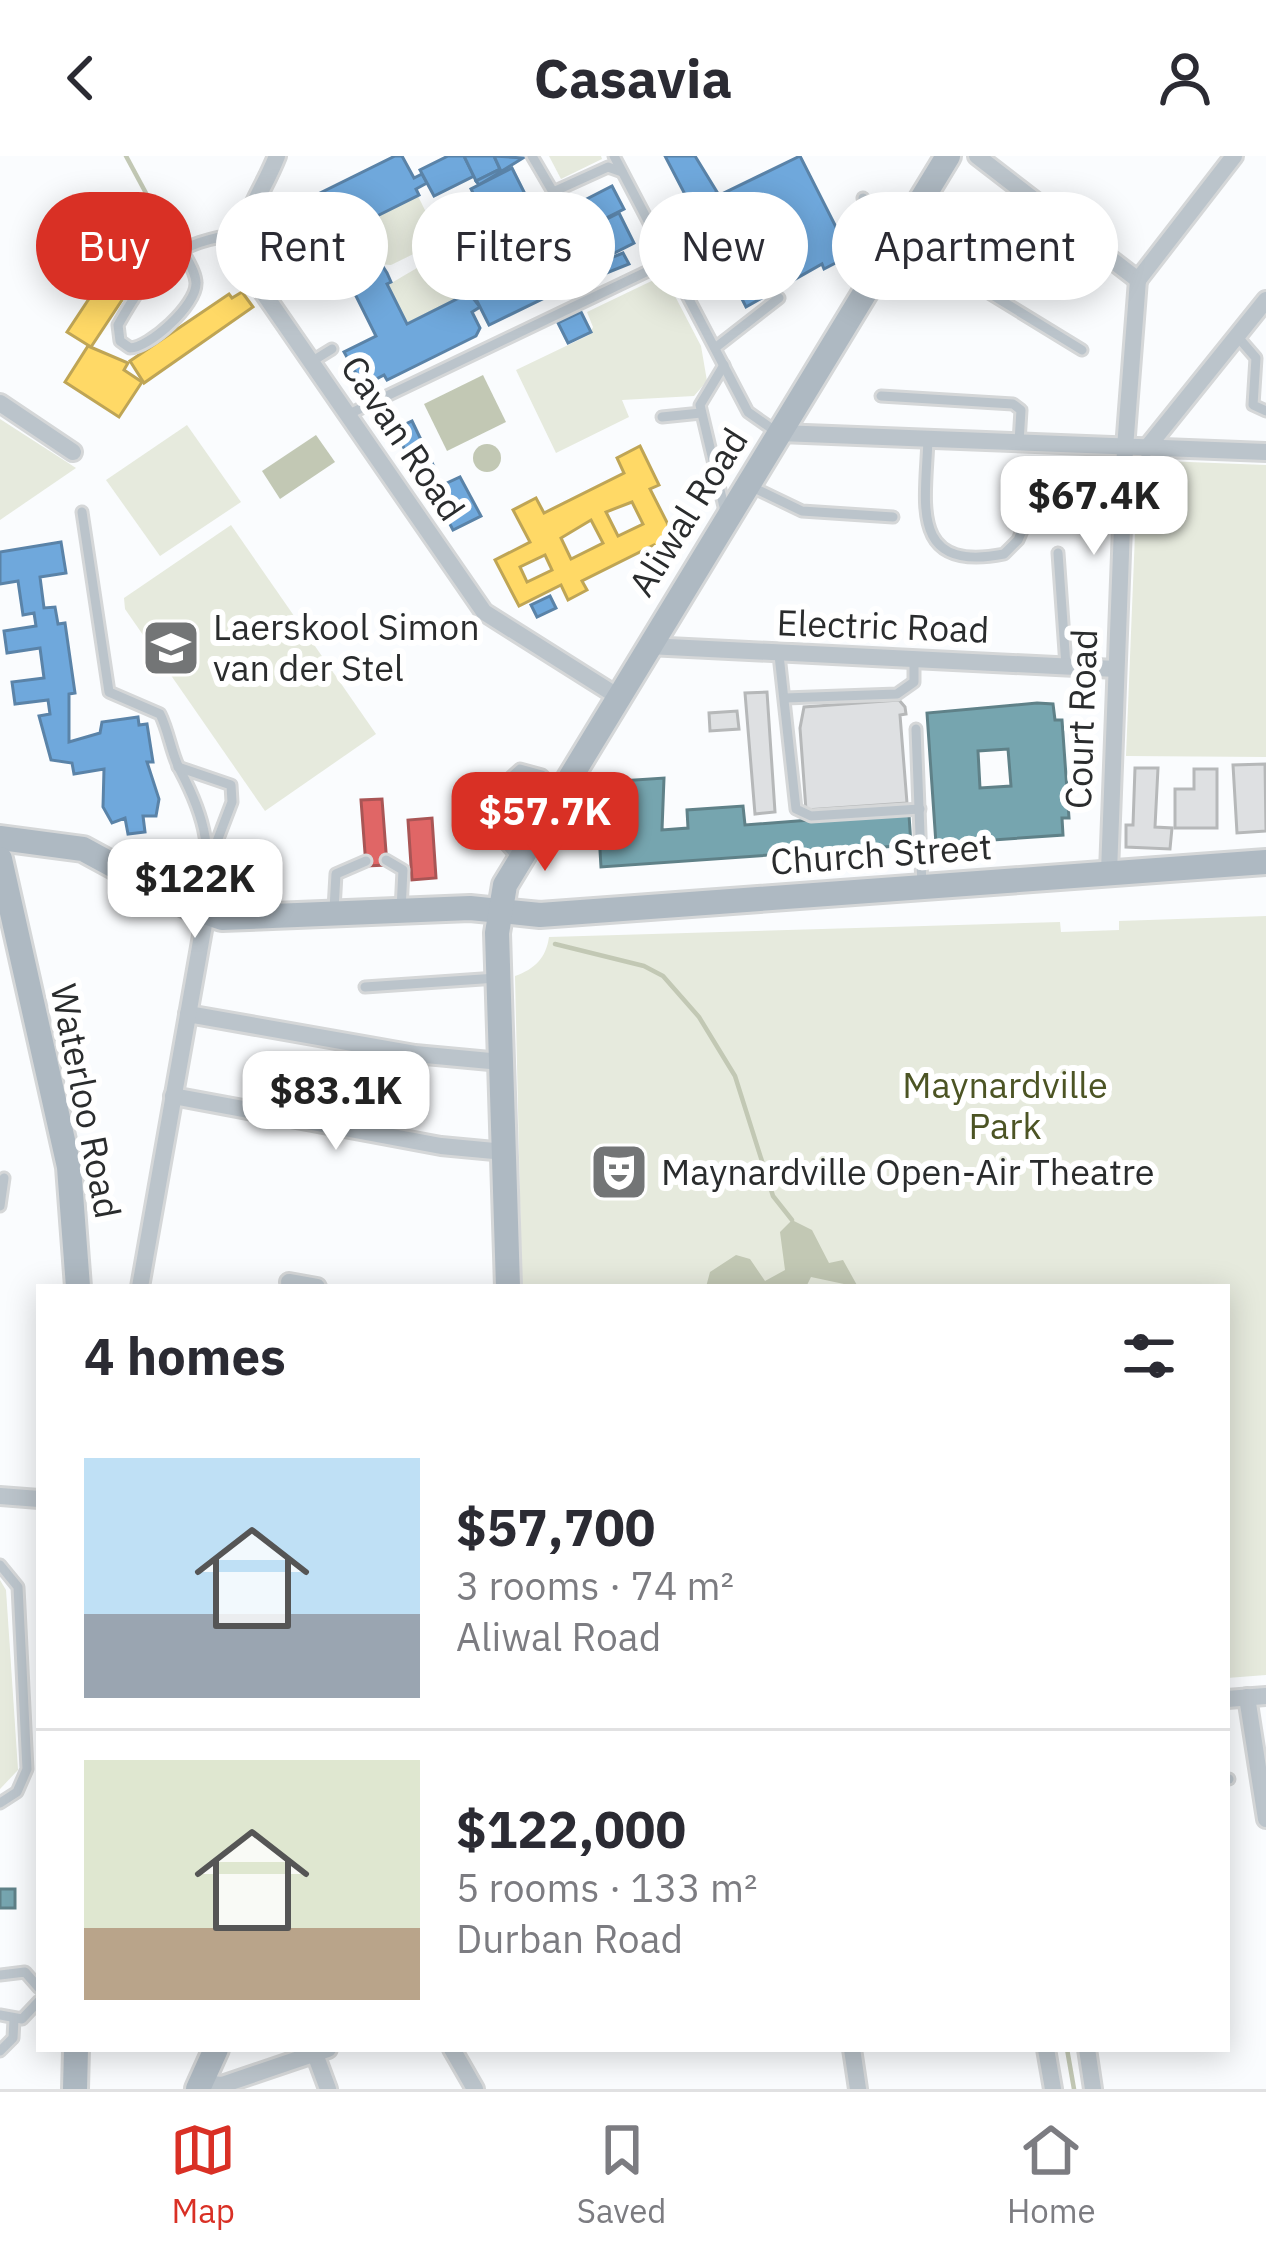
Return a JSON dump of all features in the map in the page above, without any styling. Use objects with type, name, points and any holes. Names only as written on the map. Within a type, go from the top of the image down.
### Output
[{"type":"street","points":[[257,192],[277,156]]},
{"type":"street","name":"Aliwal Road","points":[[926,192],[948,156]]},
{"type":"street","points":[[977,156],[1138,280],[1234,156]]},
{"type":"street","name":"Court Road","points":[[1109,872],[1125,448],[1138,280]]},
{"type":"street","name":"Cavan Road","points":[[268,300],[484,612],[617,696]]},
{"type":"street","name":"Aliwal Road","points":[[508,1284],[497,977],[505,885],[861,300]]},
{"type":"street","points":[[1146,449],[1266,300]]},
{"type":"street","points":[[0,403],[73,452]]},
{"type":"street","points":[[780,434],[1266,452]]},
{"type":"street","name":"Electric Road","points":[[648,646],[1116,669]]},
{"type":"street","points":[[0,838],[83,849],[202,912],[141,1284]]},
{"type":"street","name":"Waterloo Road","points":[[0,860],[68,1167],[78,1284]]},
{"type":"street","name":"Church Street","points":[[202,912],[239,920],[400,910],[561,914],[1266,862]]},
{"type":"street","points":[[188,1014],[415,1054],[501,1062]]},
{"type":"street","points":[[173,1096],[441,1146],[505,1153]]},
{"type":"street","points":[[289,1282],[300,1284]]},
{"type":"street","points":[[0,1496],[36,1499]]},
{"type":"street","points":[[1257,1696],[1266,1819]]},
{"type":"street","points":[[76,2052],[76,2089]]},
{"type":"street","points":[[215,2052],[200,2086],[222,2085],[321,2052],[328,2089]]},
{"type":"street","points":[[454,2052],[475,2089]]},
{"type":"street","points":[[852,2052],[858,2089]]},
{"type":"street","points":[[1046,2052],[1052,2089]]},
{"type":"street","points":[[1087,2052],[1093,2089]]},
{"type":"lane","points":[[532,156],[553,192],[608,167],[622,172]]},
{"type":"lane","points":[[614,156],[639,204]]},
{"type":"lane","points":[[181,248],[195,278],[194,293],[146,345],[124,345],[117,330],[121,320],[155,267],[181,248]]},
{"type":"lane","points":[[347,416],[639,275]]},
{"type":"lane","points":[[690,300],[748,412],[780,434]]},
{"type":"lane","points":[[715,347],[776,300]]},
{"type":"lane","points":[[994,300],[1082,350]]},
{"type":"lane","points":[[1237,336],[1256,358],[1253,405],[1266,411]]},
{"type":"lane","points":[[311,362],[332,349]]},
{"type":"lane","points":[[724,364],[703,394],[701,412],[728,517]]},
{"type":"lane","points":[[881,396],[1013,404],[1022,410],[1019,443]]},
{"type":"lane","points":[[662,417],[701,412]]},
{"type":"lane","points":[[928,439],[925,524],[934,541],[973,556],[1004,554],[1018,540],[1037,496]]},
{"type":"lane","points":[[747,485],[802,511],[892,517]]},
{"type":"lane","points":[[82,512],[109,692],[160,714],[178,767],[202,813],[208,864]]},
{"type":"lane","points":[[1058,553],[1066,666]]},
{"type":"lane","points":[[779,656],[792,800],[799,812],[811,817],[920,808]]},
{"type":"lane","points":[[785,698],[897,694],[914,682],[914,661]]},
{"type":"lane","points":[[916,728],[922,887]]},
{"type":"lane","points":[[178,767],[224,780],[233,791],[208,864],[202,912]]},
{"type":"lane","points":[[520,859],[498,842],[488,825],[499,788],[520,769],[542,775],[559,792]]},
{"type":"lane","points":[[386,860],[403,870],[400,910]]},
{"type":"lane","points":[[334,914],[336,874],[365,861]]},
{"type":"lane","points":[[365,987],[497,977]]},
{"type":"lane","points":[[0,1206],[4,1178]]},
{"type":"lane","points":[[0,1565],[18,1588],[27,1769],[17,1792],[0,1803]]},
{"type":"lane","points":[[0,1975],[25,1972],[36,1985]]},
{"type":"lane","points":[[0,2015],[14,2020],[29,2016],[36,2006]]},
{"type":"lane","points":[[0,2051],[14,2038],[14,2020]]},
{"type":"green space","points":[[549,156],[601,156],[602,159],[561,179]]},
{"type":"green space","points":[[412,199],[412,255],[391,265],[388,265],[388,211]]},
{"type":"green space","points":[[412,271],[412,300],[453,300],[407,323],[388,285]]},
{"type":"green space","points":[[639,287],[639,300],[677,300],[701,346],[707,381],[694,396],[622,400],[629,417],[556,453],[516,370],[589,335],[593,327],[587,312]]},
{"type":"green space","points":[[0,419],[76,468],[0,520]]},
{"type":"green space","points":[[187,425],[241,502],[160,556],[106,480]]},
{"type":"green space","points":[[1138,460],[1266,465],[1266,757],[1126,756]]},
{"type":"green space","points":[[231,525],[376,734],[265,811],[125,609],[124,598]]},
{"type":"green space","name":"Maynardville Park","points":[[1266,916],[1266,1675],[1230,1678],[1230,1284],[522,1284],[515,976],[538,962],[549,937],[1060,922],[1061,932],[1119,930],[1119,921]]},
{"type":"green space","points":[[0,1580],[6,1590],[18,1770],[0,1789]]},
{"type":"shaded area","points":[[483,375],[506,422],[447,451],[424,404]]},
{"type":"shaded area","points":[[316,435],[335,462],[280,499],[262,471]]},
{"type":"shaded area","points":[[487,444],[497,448],[501,458],[497,468],[487,472],[477,468],[473,458],[477,448]]},
{"type":"shaded area","points":[[792,1220],[812,1230],[829,1263],[843,1260],[856,1284],[811,1277],[808,1284],[707,1284],[710,1272],[736,1255],[750,1259],[765,1281],[785,1270],[780,1232]]},
{"type":"building: Homes","points":[[88,300],[122,300],[91,347],[67,332]]},
{"type":"building: Homes","points":[[220,300],[248,300],[253,307],[144,383],[130,361]]},
{"type":"building: Homes","points":[[88,346],[128,363],[124,370],[142,382],[119,417],[65,382]]},
{"type":"building: Homes","points":[[640,446],[659,485],[650,489],[678,544],[659,554],[654,545],[582,581],[587,590],[568,600],[561,585],[519,606],[495,560],[530,542],[513,510],[536,498],[544,513],[624,473],[617,458]],"holes":[[[632,502],[643,524],[618,536],[606,512]],[[591,520],[603,543],[571,559],[561,538]],[[545,555],[552,570],[527,582],[520,567]]]},
{"type":"building: Shops","points":[[382,799],[387,865],[366,866],[361,800]]},
{"type":"building: Shops","points":[[432,818],[436,878],[412,880],[408,820]]},
{"type":"building: Schools","points":[[395,156],[402,156],[414,178],[422,174],[427,183],[412,192],[412,198],[388,210],[388,192],[322,192]]},
{"type":"building: Schools","points":[[448,156],[464,156],[474,176],[442,192],[432,192],[420,170]]},
{"type":"building: Schools","points":[[464,156],[494,156],[500,169],[476,181]]},
{"type":"building: Schools","points":[[494,156],[523,158],[479,185],[476,181],[500,169]]},
{"type":"building: Schools","points":[[665,156],[695,156],[717,192],[684,192]]},
{"type":"building: Schools","points":[[800,156],[832,219],[832,265],[824,269],[822,264],[808,272],[808,192],[726,192]]},
{"type":"building: Schools","points":[[512,168],[524,192],[472,192]]},
{"type":"building: Schools","points":[[612,186],[624,209],[615,214],[615,192],[600,192]]},
{"type":"building: Schools","points":[[619,213],[634,243],[615,253],[615,215]]},
{"type":"building: Schools","points":[[623,253],[629,264],[615,270],[615,256]]},
{"type":"building: Schools","points":[[388,286],[407,324],[455,300],[474,300],[480,307],[472,312],[480,328],[476,336],[387,380],[384,375],[363,386],[344,352],[376,336],[358,300],[388,300]]},
{"type":"building: Schools","points":[[476,300],[540,300],[489,325]]},
{"type":"building: Schools","points":[[581,312],[591,332],[568,343],[558,323]]},
{"type":"building: Schools","points":[[412,421],[437,473],[428,483],[420,482],[395,429]]},
{"type":"building: Schools","points":[[460,477],[481,516],[453,530],[432,490]]},
{"type":"building: Schools","points":[[61,542],[66,573],[40,577],[44,608],[55,607],[58,624],[65,623],[75,693],[69,694],[69,742],[100,733],[102,722],[138,717],[139,725],[147,724],[153,762],[147,762],[159,799],[156,816],[143,816],[145,832],[128,834],[125,818],[112,823],[103,807],[104,769],[74,774],[72,763],[51,760],[39,716],[50,714],[48,700],[15,704],[12,682],[44,678],[40,648],[7,653],[4,631],[36,626],[34,613],[23,615],[18,581],[0,584],[0,552]]},
{"type":"building: Schools","points":[[550,596],[556,608],[537,617],[531,605]]},
{"type":"building: Public","points":[[1053,704],[1055,720],[1062,720],[1069,818],[1062,818],[1063,835],[936,844],[927,713]],"holes":[[[1008,749],[1011,786],[980,788],[978,751]]]},
{"type":"building: Public","points":[[664,778],[662,830],[688,828],[687,810],[743,806],[745,825],[900,813],[909,815],[911,845],[601,867],[599,834],[634,832],[633,820],[608,822],[606,782]]},
{"type":"building: Public","points":[[0,1889],[15,1889],[15,1908],[0,1908]]},
{"type":"building: Other","points":[[767,692],[775,812],[755,814],[745,693]]},
{"type":"building: Other","points":[[899,700],[906,714],[900,715],[907,803],[806,810],[800,728],[804,707]]},
{"type":"building: Other","points":[[737,711],[739,729],[710,731],[709,713]]},
{"type":"building: Other","points":[[1265,764],[1266,831],[1237,833],[1233,765]]},
{"type":"building: Other","points":[[1135,768],[1158,768],[1155,827],[1172,828],[1170,849],[1126,847],[1126,825],[1133,825]]},
{"type":"building: Other","points":[[1194,769],[1217,769],[1217,828],[1175,828],[1175,789],[1194,789]]},
{"type":"waterway","points":[[126,156],[145,192]]},
{"type":"waterway","points":[[555,944],[644,966],[663,976],[699,1017],[735,1076],[773,1196],[792,1220]]},
{"type":"waterway","points":[[1068,2052],[1074,2089]]},
{"type":"place","name":"Laerskool Simon van der Stel","points":[[171,648]]},
{"type":"place","name":"Maynardville Open-Air Theatre","points":[[619,1172]]}]
